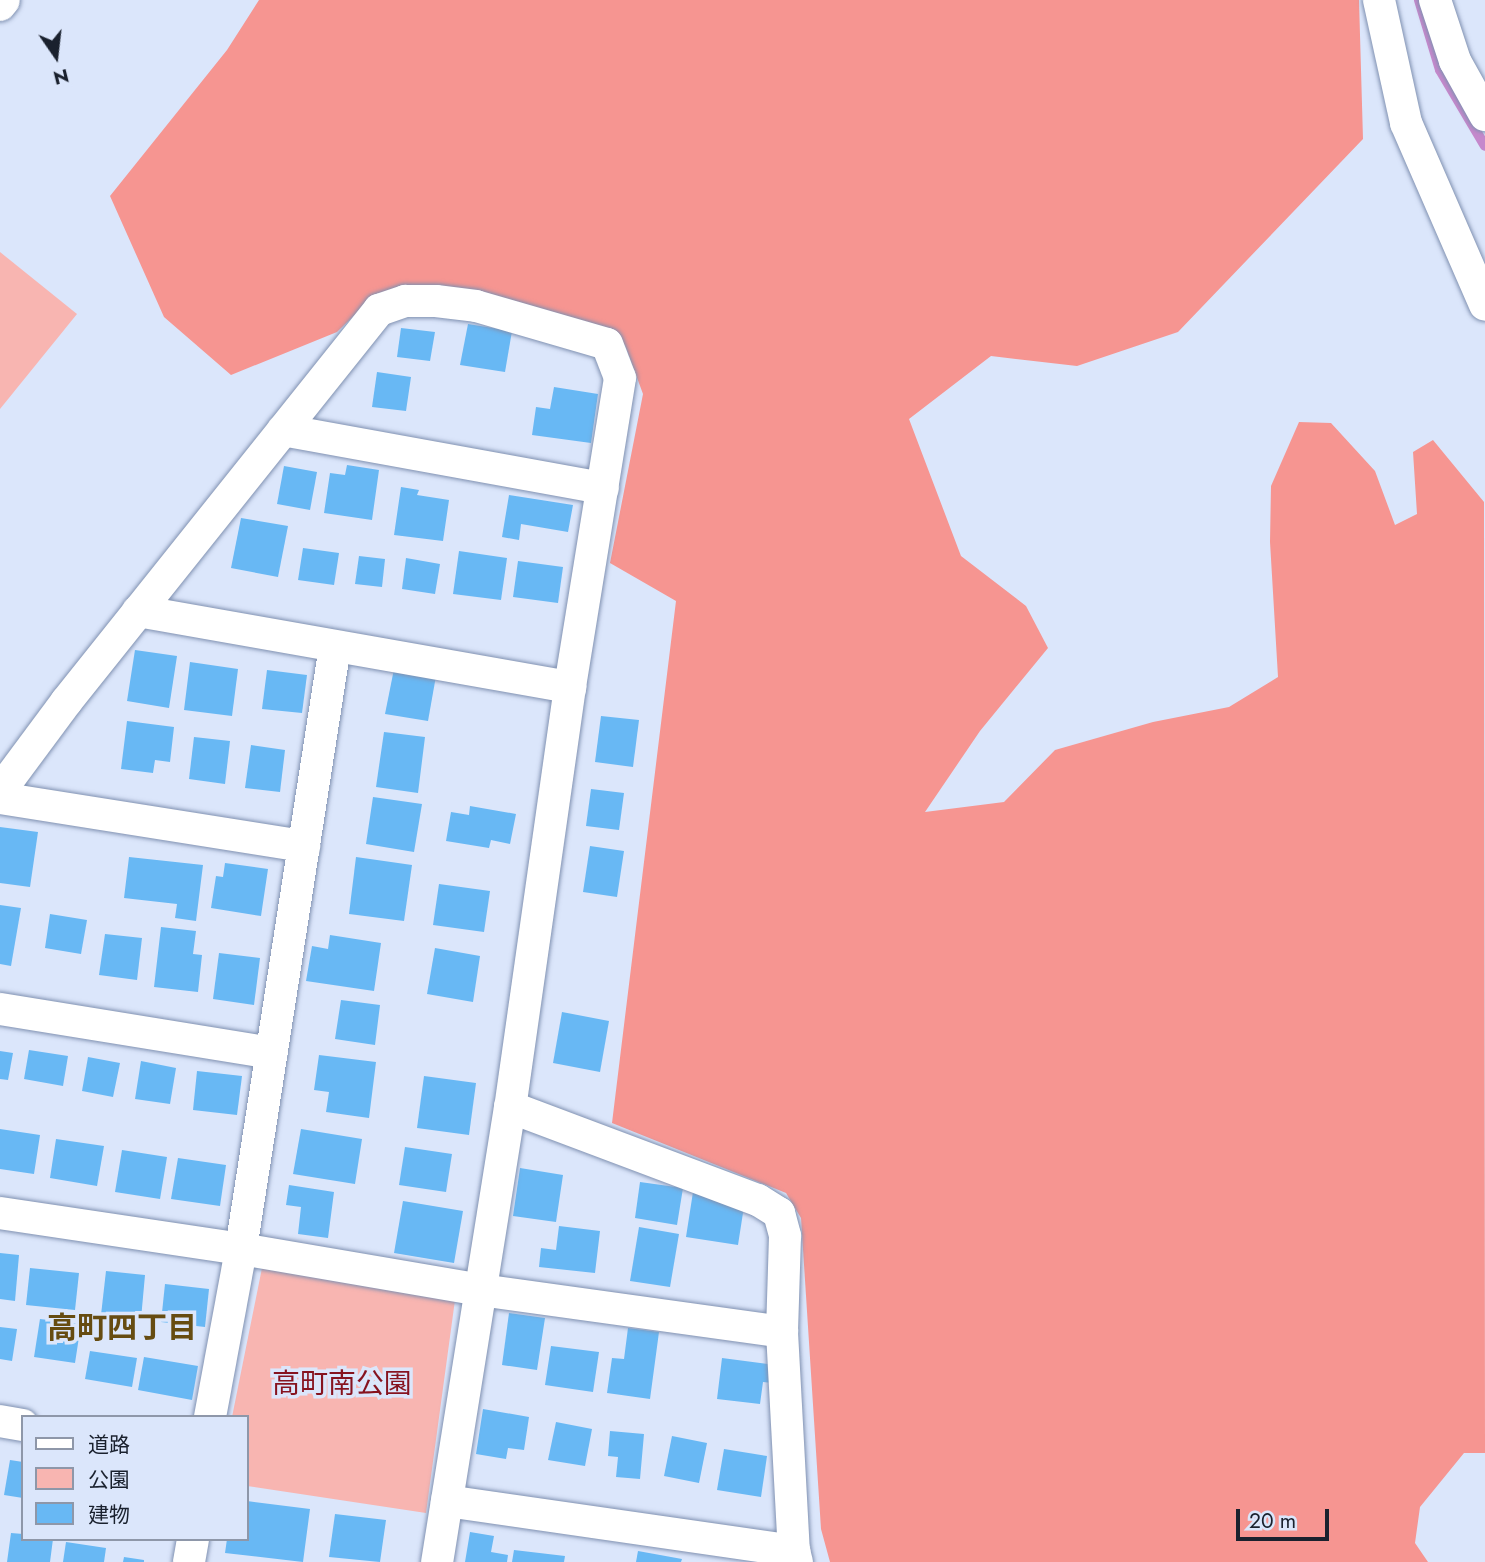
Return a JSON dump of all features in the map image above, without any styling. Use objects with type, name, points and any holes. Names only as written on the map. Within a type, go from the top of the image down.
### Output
[{"type":"street","points":[[0,5],[4,0]]},
{"type":"street","points":[[1379,0],[1406,123],[1485,305]]},
{"type":"street","points":[[1435,0],[1455,61],[1485,115]]},
{"type":"street","points":[[0,792],[138,611],[379,310],[405,301],[436,301],[476,306],[607,344],[620,378],[570,688],[510,1107],[437,1562]]},
{"type":"street","points":[[283,430],[603,488]]},
{"type":"street","points":[[138,611],[570,688]]},
{"type":"street","points":[[211,1415],[241,1249],[335,646]]},
{"type":"street","points":[[0,798],[304,846]]},
{"type":"street","points":[[0,1009],[271,1053]]},
{"type":"street","points":[[447,1501],[795,1556],[782,1332],[785,1236],[779,1213],[758,1200],[510,1107]]},
{"type":"street","points":[[0,1213],[241,1249],[481,1290],[782,1332]]},
{"type":"street","points":[[0,1421],[21,1424]]},
{"type":"street","points":[[189,1562],[193,1541]]},
{"type":"green space","points":[[0,252],[77,314],[0,409]]},
{"type":"green space","name":"高町南公園","points":[[262,1268],[455,1300],[426,1513],[248,1486],[248,1415],[232,1415]]},
{"type":"shaded area","points":[[259,0],[1359,0],[1363,139],[1178,332],[1077,366],[991,356],[909,419],[961,556],[1026,606],[1048,648],[980,731],[925,812],[1004,802],[1055,750],[1153,722],[1229,707],[1278,677],[1270,542],[1271,486],[1299,422],[1331,423],[1375,471],[1395,525],[1417,514],[1413,452],[1433,440],[1484,502],[1485,1453],[1464,1453],[1420,1507],[1415,1543],[1428,1562],[830,1562],[821,1529],[801,1218],[786,1193],[612,1123],[676,601],[610,563],[643,394],[625,345],[592,326],[370,300],[337,332],[231,375],[164,317],[110,196],[227,50]]},
{"type":"building","points":[[468,324],[512,331],[505,372],[460,365]]},
{"type":"building","points":[[401,328],[435,332],[430,361],[397,357]]},
{"type":"building","points":[[377,372],[411,377],[406,411],[372,407]]},
{"type":"building","points":[[554,387],[598,394],[591,443],[532,435],[536,407],[550,409]]},
{"type":"building","points":[[347,465],[379,470],[372,520],[324,513],[330,473],[345,475]]},
{"type":"building","points":[[284,466],[317,472],[310,510],[277,504]]},
{"type":"building","points":[[401,487],[419,490],[417,495],[449,500],[443,541],[394,535]]},
{"type":"building","points":[[509,495],[573,505],[568,532],[521,524],[519,540],[502,537]]},
{"type":"building","points":[[241,518],[288,526],[278,577],[231,568]]},
{"type":"building","points":[[303,548],[339,553],[334,585],[298,580]]},
{"type":"building","points":[[459,551],[507,558],[501,600],[453,594]]},
{"type":"building","points":[[359,556],[385,559],[382,587],[355,584]]},
{"type":"building","points":[[406,558],[440,564],[435,594],[402,589]]},
{"type":"building","points":[[518,561],[563,567],[558,603],[513,597]]},
{"type":"building","points":[[135,650],[177,656],[169,708],[127,701]]},
{"type":"building","points":[[190,662],[238,669],[232,716],[184,710]]},
{"type":"building","points":[[394,669],[436,676],[428,721],[385,714]]},
{"type":"building","points":[[267,670],[307,675],[302,713],[262,709]]},
{"type":"building","points":[[601,716],[639,720],[633,767],[595,762]]},
{"type":"building","points":[[127,721],[174,727],[170,762],[155,760],[153,773],[121,769]]},
{"type":"building","points":[[384,732],[425,737],[418,793],[376,787]]},
{"type":"building","points":[[194,737],[230,741],[225,784],[189,779]]},
{"type":"building","points":[[251,745],[285,750],[280,792],[245,788]]},
{"type":"building","points":[[591,789],[624,793],[619,830],[586,826]]},
{"type":"building","points":[[373,797],[422,804],[414,852],[366,844]]},
{"type":"building","points":[[470,806],[516,814],[510,844],[491,840],[489,848],[446,841],[451,812],[469,815]]},
{"type":"building","points":[[0,827],[38,832],[30,887],[0,883]]},
{"type":"building","points":[[590,846],[624,851],[617,897],[583,892]]},
{"type":"building","points":[[129,857],[203,865],[196,921],[175,918],[177,904],[124,898]]},
{"type":"building","points":[[356,857],[412,865],[404,921],[349,914]]},
{"type":"building","points":[[225,863],[268,869],[261,916],[211,908],[216,876],[223,877]]},
{"type":"building","points":[[439,884],[490,891],[484,932],[433,925]]},
{"type":"building","points":[[0,905],[21,908],[11,966],[0,964]]},
{"type":"building","points":[[50,914],[87,920],[81,954],[45,948]]},
{"type":"building","points":[[161,927],[196,931],[193,954],[202,955],[198,992],[154,987]]},
{"type":"building","points":[[105,934],[142,938],[137,980],[99,975]]},
{"type":"building","points":[[330,935],[381,943],[374,991],[306,981],[312,946],[328,949]]},
{"type":"building","points":[[435,948],[480,956],[473,1002],[427,994]]},
{"type":"building","points":[[219,953],[260,958],[254,1005],[213,999]]},
{"type":"building","points":[[341,1000],[380,1005],[375,1045],[335,1039]]},
{"type":"building","points":[[562,1012],[609,1021],[600,1072],[553,1063]]},
{"type":"building","points":[[29,1050],[68,1056],[63,1086],[24,1079]]},
{"type":"building","points":[[0,1051],[13,1053],[8,1080],[0,1079]]},
{"type":"building","points":[[319,1055],[376,1062],[369,1118],[326,1112],[329,1092],[314,1090]]},
{"type":"building","points":[[88,1057],[120,1063],[113,1097],[82,1091]]},
{"type":"building","points":[[141,1061],[176,1068],[170,1104],[135,1099]]},
{"type":"building","points":[[197,1071],[242,1076],[237,1115],[193,1110]]},
{"type":"building","points":[[424,1076],[476,1083],[469,1135],[417,1128]]},
{"type":"building","points":[[0,1129],[40,1135],[34,1174],[0,1169]]},
{"type":"building","points":[[301,1129],[362,1139],[355,1184],[293,1174]]},
{"type":"building","points":[[56,1139],[104,1146],[97,1186],[50,1178]]},
{"type":"building","points":[[405,1147],[452,1154],[446,1192],[399,1185]]},
{"type":"building","points":[[122,1150],[167,1157],[160,1199],[115,1192]]},
{"type":"building","points":[[178,1158],[226,1165],[220,1206],[171,1199]]},
{"type":"building","points":[[520,1168],[563,1175],[556,1222],[513,1216]]},
{"type":"building","points":[[640,1182],[683,1188],[677,1225],[635,1218]]},
{"type":"building","points":[[289,1185],[334,1192],[328,1238],[298,1234],[301,1207],[286,1205]]},
{"type":"building","points":[[693,1192],[745,1200],[738,1245],[686,1237]]},
{"type":"building","points":[[403,1201],[463,1211],[454,1263],[394,1253]]},
{"type":"building","points":[[559,1226],[600,1231],[595,1273],[539,1267],[541,1248],[556,1250]]},
{"type":"building","points":[[639,1227],[679,1234],[670,1287],[630,1281]]},
{"type":"building","points":[[0,1253],[19,1255],[15,1301],[0,1299]]},
{"type":"building","points":[[30,1268],[79,1273],[75,1310],[26,1305]]},
{"type":"building","points":[[106,1271],[145,1275],[141,1319],[101,1315]]},
{"type":"building","points":[[165,1284],[209,1289],[205,1327],[161,1322]]},
{"type":"building","points":[[509,1313],[545,1318],[537,1370],[502,1365]]},
{"type":"building","points":[[40,1319],[81,1324],[75,1363],[34,1357]]},
{"type":"building","points":[[0,1327],[17,1329],[12,1361],[0,1359]]},
{"type":"building","points":[[628,1328],[659,1332],[650,1399],[607,1393],[612,1358],[624,1359]]},
{"type":"building","points":[[551,1346],[599,1352],[593,1392],[545,1385]]},
{"type":"building","points":[[90,1351],[137,1358],[132,1387],[85,1379]]},
{"type":"building","points":[[144,1357],[198,1366],[192,1400],[138,1390]]},
{"type":"building","points":[[722,1358],[775,1365],[773,1383],[763,1382],[760,1404],[717,1399]]},
{"type":"building","points":[[483,1409],[529,1417],[524,1450],[508,1448],[506,1459],[476,1454]]},
{"type":"building","points":[[556,1422],[592,1429],[585,1466],[548,1460]]},
{"type":"building","points":[[610,1431],[644,1434],[640,1479],[616,1477],[618,1457],[608,1456]]},
{"type":"building","points":[[672,1436],[707,1443],[699,1483],[664,1476]]},
{"type":"building","points":[[724,1449],[767,1456],[761,1497],[717,1490]]},
{"type":"building","points":[[10,1460],[21,1462],[21,1498],[4,1495]]},
{"type":"building","points":[[248,1501],[310,1509],[303,1562],[225,1553],[227,1541],[248,1541]]},
{"type":"building","points":[[335,1514],[386,1520],[380,1562],[329,1557]]},
{"type":"building","points":[[470,1532],[494,1536],[491,1552],[508,1555],[507,1562],[465,1562]]},
{"type":"building","points":[[11,1533],[21,1534],[21,1541],[53,1541],[50,1562],[7,1562]]},
{"type":"building","points":[[66,1542],[106,1548],[104,1562],[63,1562]]},
{"type":"building","points":[[514,1550],[565,1556],[564,1562],[512,1562]]},
{"type":"building","points":[[638,1551],[682,1559],[681,1562],[636,1562]]},
{"type":"building","points":[[124,1557],[144,1560],[144,1562],[123,1562]]},
{"type":"waterway","points":[[1419,0],[1440,70],[1485,146]]},
{"type":"district","name":"高町四丁目","points":[[122,1328]]}]
